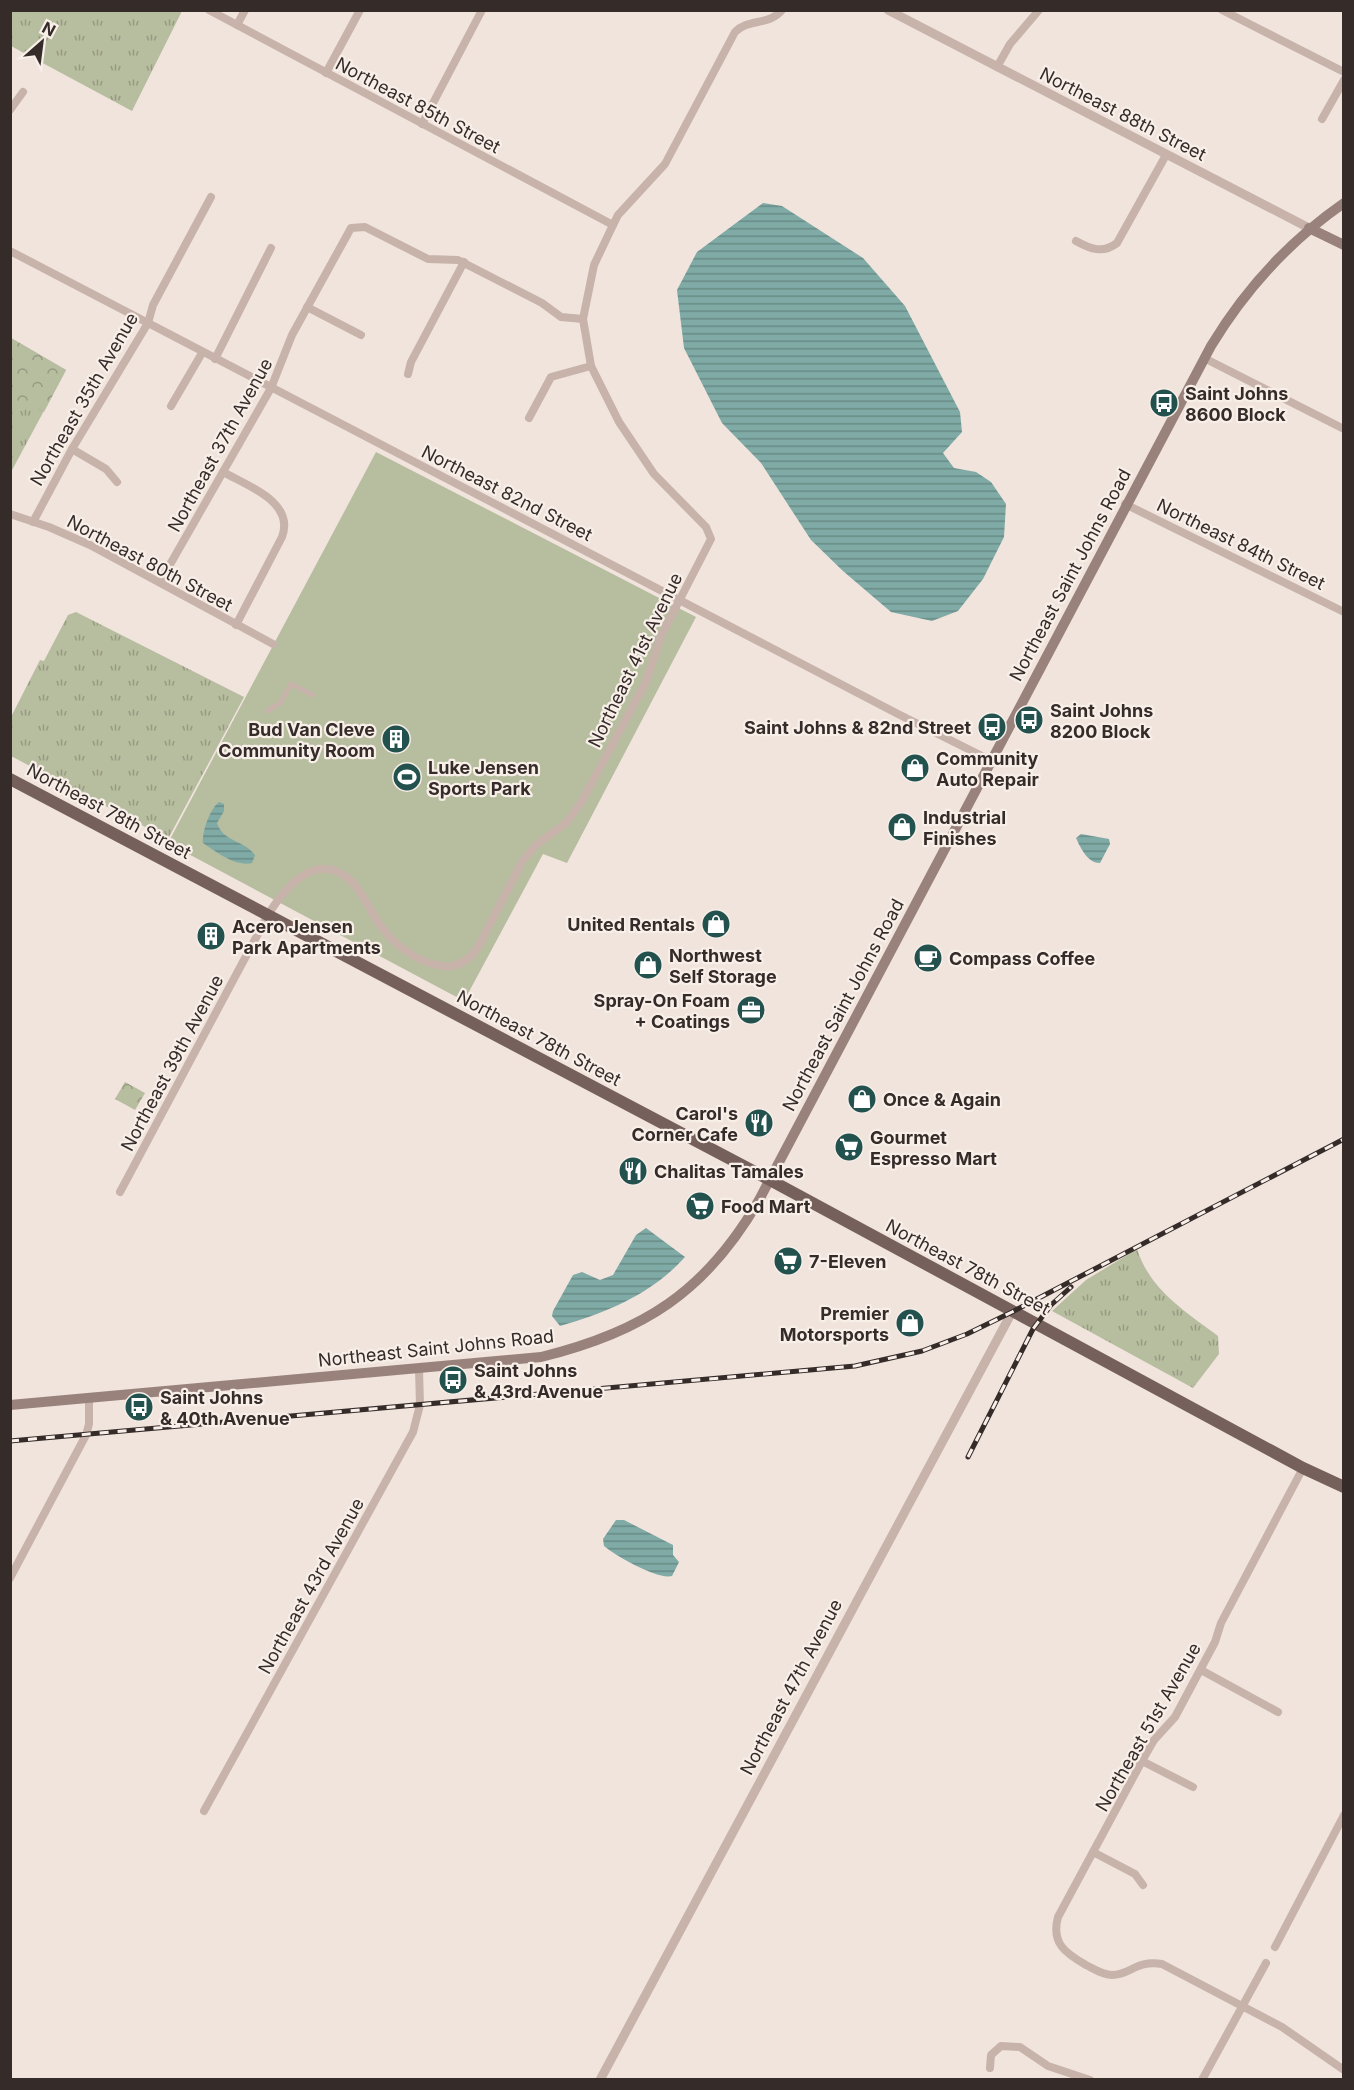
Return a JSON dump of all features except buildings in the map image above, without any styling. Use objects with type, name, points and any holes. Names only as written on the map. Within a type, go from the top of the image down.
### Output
[{"type":"main road","name":"Northeast Saint Johns Road","points":[[10,1406],[542,1357],[607,1338],[634,1326],[662,1309],[704,1274],[746,1224],[1204,358],[1246,292],[1309,228],[1344,203]]},
{"type":"main road","name":"Northeast 88th Street","points":[[1309,228],[1344,245]]},
{"type":"main road","name":"Northeast 78th Street","points":[[10,779],[770,1180],[1303,1468],[1344,1487]]},
{"type":"street","name":"Northeast 85th Street","points":[[209,10],[613,225]]},
{"type":"street","points":[[237,25],[245,10]]},
{"type":"street","points":[[327,73],[360,10]]},
{"type":"street","points":[[422,124],[482,10]]},
{"type":"street","points":[[529,418],[551,377],[591,366],[583,319],[594,265],[618,215],[665,164],[735,32],[747,24],[773,19],[782,10]]},
{"type":"street","name":"Northeast 88th Street","points":[[888,10],[1309,228]]},
{"type":"street","points":[[997,67],[1015,37],[1039,10]]},
{"type":"street","points":[[1222,10],[1344,72]]},
{"type":"street","points":[[1322,119],[1344,80]]},
{"type":"street","points":[[10,110],[23,92]]},
{"type":"street","points":[[1076,241],[1088,248],[1109,250],[1123,236],[1166,155]]},
{"type":"street","name":"Northeast 35th Avenue","points":[[33,522],[72,449],[147,323],[153,305],[211,197]]},
{"type":"street","name":"Northeast 37th Avenue","points":[[160,582],[271,388],[290,338],[346,234],[353,226],[365,227],[428,259],[455,259],[464,262]]},
{"type":"street","points":[[215,359],[271,248]]},
{"type":"street","name":"Northeast 82nd Street","points":[[10,251],[990,760]]},
{"type":"street","points":[[408,374],[411,362],[464,262],[542,303],[561,317],[583,319]]},
{"type":"street","points":[[307,307],[362,335]]},
{"type":"street","points":[[171,406],[202,352]]},
{"type":"street","points":[[1204,358],[1344,429]]},
{"type":"street","name":"Northeast 41st Avenue","points":[[456,965],[470,958],[477,949],[523,860],[536,845],[567,822],[582,801],[646,682],[661,636],[710,542],[711,535],[706,527],[646,465],[619,422],[591,366]]},
{"type":"street","points":[[72,449],[106,470],[117,482]]},
{"type":"street","points":[[223,472],[274,502],[284,519],[282,537],[236,625]]},
{"type":"street","name":"Northeast 84th Street","points":[[1125,504],[1344,612]]},
{"type":"street","name":"Northeast 80th Street","points":[[10,514],[73,537],[273,644]]},
{"type":"street","points":[[267,711],[280,704],[291,684],[313,695]]},
{"type":"street","name":"Northeast 39th Avenue","points":[[120,1192],[268,915],[285,889],[299,877],[315,871],[334,872],[355,885],[382,928],[399,945],[435,965],[456,965]]},
{"type":"street","name":"Northeast 47th Avenue","points":[[600,2079],[1012,1312]]},
{"type":"street","name":"Northeast 43rd Avenue","points":[[204,1811],[415,1426],[420,1406],[419,1369]]},
{"type":"street","points":[[10,1578],[86,1435],[89,1424],[89,1399]]},
{"type":"street","name":"Northeast 51st Avenue","points":[[1243,2007],[1162,1964],[1149,1962],[1113,1975],[1100,1973],[1067,1955],[1056,1939],[1055,1928],[1142,1761],[1154,1740],[1175,1717],[1201,1670],[1215,1642],[1221,1623],[1303,1468]]},
{"type":"street","points":[[1201,1670],[1278,1712]]},
{"type":"street","points":[[1142,1761],[1193,1787]]},
{"type":"street","points":[[1275,1947],[1344,1815]]},
{"type":"street","points":[[1093,1852],[1135,1874],[1143,1885]]},
{"type":"street","points":[[1203,2079],[1266,1963]]},
{"type":"street","points":[[1243,2007],[1282,2027],[1344,2070]]},
{"type":"street","points":[[990,2068],[991,2055],[1001,2046],[1020,2047],[1048,2066],[1090,2079]]},
{"type":"green space","points":[[10,11],[182,11],[132,111],[11,46]]},
{"type":"green space","points":[[11,338],[66,370],[11,472]]},
{"type":"green space","points":[[11,338],[66,370],[44,412],[35,407],[11,414]]},
{"type":"green space","name":"Luke Jensen Sports Park","points":[[376,452],[696,617],[567,863],[543,854],[464,1001],[168,843]]},
{"type":"green space","points":[[76,612],[244,697],[168,839],[11,756],[11,717],[40,660],[44,661],[68,615]]},
{"type":"green space","points":[[125,1082],[145,1093],[135,1110],[115,1099]]},
{"type":"green space","points":[[1137,1249],[1151,1277],[1170,1299],[1218,1336],[1219,1354],[1193,1388],[1052,1311],[1086,1280]]},
{"type":"water","points":[[763,203],[782,206],[863,258],[905,306],[960,412],[962,432],[943,453],[954,468],[976,472],[991,482],[1006,504],[1004,537],[983,579],[958,611],[932,621],[891,612],[843,571],[811,540],[761,463],[722,423],[684,348],[677,290],[697,252]]},
{"type":"water","points":[[219,802],[224,804],[224,811],[217,823],[220,829],[229,838],[245,846],[255,855],[252,863],[233,861],[203,843],[207,821]]},
{"type":"water","points":[[1081,834],[1109,839],[1110,844],[1100,863],[1092,861],[1083,851],[1076,838]]},
{"type":"water","points":[[646,1228],[685,1257],[658,1282],[643,1292],[594,1315],[560,1326],[552,1316],[553,1311],[573,1275],[582,1272],[600,1280],[613,1275],[636,1235]]},
{"type":"water","points":[[616,1520],[624,1520],[673,1545],[673,1555],[679,1562],[672,1576],[647,1571],[604,1546],[603,1539]]},
{"type":"railway","points":[[10,1441],[855,1366],[922,1351],[967,1334],[1012,1312],[1344,1139]]},
{"type":"railway","points":[[968,1457],[1033,1329],[1051,1305],[1071,1287]]},
{"type":"place","name":"Saint Johns 8600 Block","points":[[1164,403]]},
{"type":"place","name":"Saint Johns 8200 Block","points":[[1029,720]]},
{"type":"place","name":"Saint Johns & 82nd Street","points":[[992,727]]},
{"type":"place","name":"Bud Van Cleve Community Room","points":[[396,739]]},
{"type":"place","name":"Community Auto Repair","points":[[915,768]]},
{"type":"place","name":"Luke Jensen Sports Park","points":[[407,777]]},
{"type":"place","name":"Industrial Finishes","points":[[902,827]]},
{"type":"place","name":"United Rentals","points":[[716,924]]},
{"type":"place","name":"Acero Jensen Park Apartments","points":[[211,936]]},
{"type":"place","name":"Compass Coffee","points":[[928,958]]},
{"type":"place","name":"Northwest Self Storage","points":[[648,965]]},
{"type":"place","name":"Spray-On Foam + Coatings","points":[[751,1010]]},
{"type":"place","name":"Once & Again","points":[[862,1099]]},
{"type":"place","name":"Carol's Corner Cafe","points":[[759,1123]]},
{"type":"place","name":"Gourmet Espresso Mart","points":[[849,1147]]},
{"type":"place","name":"Chalitas Tamales","points":[[633,1171]]},
{"type":"place","name":"Food Mart","points":[[700,1206]]},
{"type":"place","name":"7-Eleven","points":[[788,1261]]},
{"type":"place","name":"Premier Motorsports","points":[[910,1323]]},
{"type":"place","name":"Saint Johns & 43rd Avenue","points":[[453,1380]]},
{"type":"place","name":"Saint Johns & 40th Avenue","points":[[139,1407]]}]
